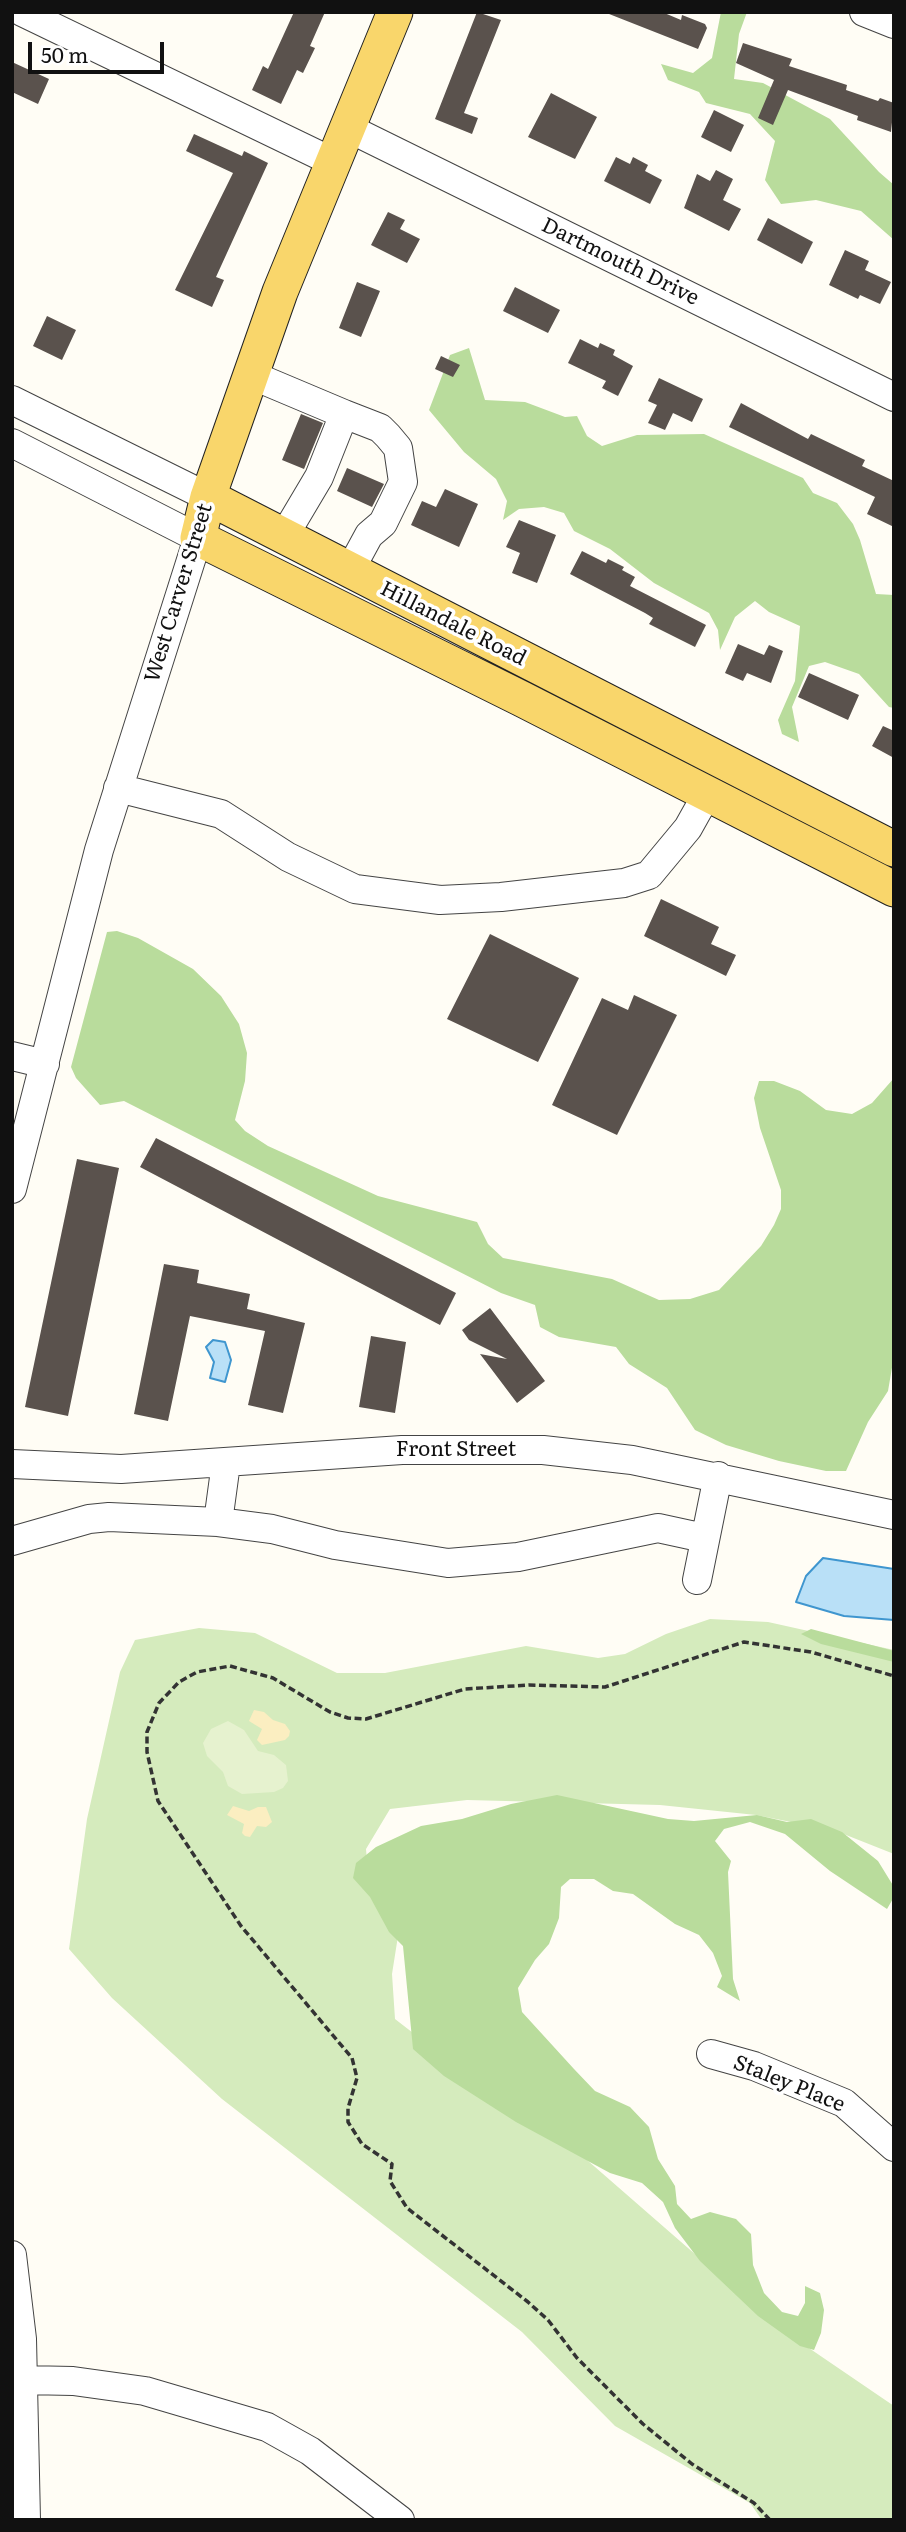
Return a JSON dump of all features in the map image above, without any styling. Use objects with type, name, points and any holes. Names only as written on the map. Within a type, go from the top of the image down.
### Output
[{"type":"main road","name":"West Carver Street","points":[[198,538],[208,498],[249,374],[331,161],[395,12]]},
{"type":"main road","name":"Hillandale Road","points":[[208,498],[894,849]]},
{"type":"main road","name":"Hillandale Road","points":[[198,538],[894,890]]},
{"type":"street","points":[[22,12],[331,161]]},
{"type":"street","points":[[864,12],[894,24]]},
{"type":"street","name":"Dartmouth Drive","points":[[346,127],[894,397]]},
{"type":"street","points":[[249,374],[380,428],[398,448],[403,482],[383,523],[369,535],[350,570]]},
{"type":"street","name":"Hillandale Road","points":[[12,400],[208,498]]},
{"type":"street","points":[[284,536],[319,477],[344,414]]},
{"type":"street","name":"Hillandale Road","points":[[12,443],[198,538]]},
{"type":"street","name":"West Carver Street","points":[[12,1189],[99,850],[198,538]]},
{"type":"street","points":[[118,788],[221,814],[288,856],[355,889],[440,900],[501,897],[624,883],[649,875],[683,834],[707,794]]},
{"type":"street","points":[[12,1056],[45,1064]]},
{"type":"street","name":"Front Street","points":[[12,1464],[93,1469],[226,1463],[327,1454],[492,1449],[590,1454],[718,1476],[894,1515]]},
{"type":"street","points":[[218,1522],[226,1463]]},
{"type":"street","points":[[696,1580],[718,1476]]},
{"type":"street","points":[[12,1541],[89,1519],[109,1517],[218,1522],[272,1529],[335,1545],[448,1563],[518,1557],[657,1528],[704,1538]]},
{"type":"street","name":"Staley Place","points":[[711,2054],[754,2066],[844,2103],[894,2147]]},
{"type":"street","points":[[12,2255],[20,2307],[24,2380],[26,2520]]},
{"type":"street","points":[[24,2380],[73,2381],[145,2391],[267,2427],[310,2451],[400,2520]]},
{"type":"path","points":[[770,2520],[754,2503],[692,2464],[643,2424],[586,2367],[548,2320],[407,2208],[390,2181],[392,2164],[362,2144],[348,2122],[348,2108],[357,2078],[352,2058],[241,1926],[158,1801],[147,1752],[147,1732],[159,1703],[179,1682],[197,1672],[230,1666],[273,1678],[330,1712],[348,1718],[366,1719],[465,1689],[529,1685],[605,1686],[744,1642],[811,1652],[894,1676]]},
{"type":"green space","points":[[721,12],[747,12],[739,34],[734,79],[763,83],[830,119],[894,185],[894,240],[861,211],[816,200],[781,204],[765,180],[775,141],[750,114],[706,103],[699,92],[668,80],[661,64],[693,73],[712,58]]},
{"type":"green space","points":[[469,348],[485,400],[525,402],[565,417],[577,416],[587,436],[602,446],[637,435],[704,434],[803,478],[813,493],[837,503],[853,524],[860,540],[876,594],[894,595],[894,708],[889,707],[859,674],[825,662],[809,666],[792,707],[799,742],[782,734],[778,720],[795,681],[800,626],[769,612],[755,601],[735,617],[720,650],[718,630],[709,613],[654,583],[610,549],[574,531],[564,513],[544,507],[519,509],[503,520],[507,501],[496,479],[464,452],[429,410],[450,355]]},
{"type":"green space","points":[[117,931],[138,938],[193,969],[221,996],[239,1024],[247,1053],[245,1081],[235,1120],[245,1131],[268,1146],[378,1196],[477,1222],[488,1244],[503,1258],[612,1279],[659,1300],[690,1299],[719,1290],[761,1246],[774,1225],[781,1209],[781,1190],[760,1128],[754,1098],[759,1081],[774,1081],[800,1091],[826,1110],[852,1114],[872,1103],[894,1078],[894,1356],[888,1391],[868,1422],[846,1471],[826,1471],[779,1461],[726,1445],[695,1430],[667,1388],[629,1364],[616,1347],[559,1337],[540,1327],[535,1305],[501,1293],[124,1101],[100,1105],[76,1078],[71,1067],[107,932]]},
{"type":"green space","points":[[710,1619],[768,1622],[894,1650],[894,1854],[836,1831],[756,1815],[660,1805],[467,1800],[390,1809],[366,1849],[369,1884],[398,1936],[392,1974],[395,2019],[457,2067],[556,2133],[781,2329],[894,2406],[894,2520],[762,2520],[750,2503],[615,2426],[522,2332],[222,2099],[112,1998],[69,1949],[87,1819],[120,1672],[135,1640],[199,1628],[255,1633],[337,1673],[385,1673],[526,1646],[598,1658],[625,1654],[666,1634]]},
{"type":"green space","points":[[811,1629],[894,1651],[894,1662],[821,1644],[801,1634]]},
{"type":"green space","points":[[228,1721],[244,1730],[258,1751],[274,1755],[286,1765],[288,1781],[283,1788],[274,1792],[242,1794],[228,1786],[223,1772],[207,1756],[203,1743],[211,1729]]},
{"type":"green space","points":[[557,1795],[668,1819],[694,1821],[757,1815],[787,1822],[811,1819],[842,1832],[878,1861],[894,1887],[894,1897],[887,1909],[830,1871],[785,1834],[750,1822],[724,1829],[715,1841],[731,1861],[728,1872],[733,1979],[740,2001],[717,1987],[722,1976],[713,1953],[699,1935],[675,1924],[633,1894],[613,1891],[594,1879],[570,1879],[561,1887],[559,1918],[549,1944],[535,1960],[518,1988],[522,2012],[574,2069],[595,2091],[630,2107],[649,2127],[658,2159],[675,2186],[677,2204],[691,2219],[710,2212],[736,2219],[751,2234],[753,2265],[764,2293],[782,2312],[798,2316],[805,2303],[805,2286],[820,2293],[824,2310],[821,2333],[814,2350],[800,2346],[758,2316],[700,2261],[675,2228],[663,2202],[642,2183],[610,2173],[516,2122],[444,2076],[413,2049],[403,1946],[389,1932],[370,1897],[353,1878],[356,1863],[376,1847],[421,1826],[462,1819],[511,1804]]},
{"type":"sand","points":[[254,1710],[264,1712],[273,1720],[285,1724],[290,1731],[289,1736],[285,1740],[262,1745],[257,1740],[262,1729],[249,1721]]},
{"type":"sand","points":[[233,1806],[249,1811],[266,1807],[272,1822],[266,1827],[257,1826],[250,1837],[245,1836],[242,1833],[244,1824],[227,1815]]},
{"type":"water","points":[[213,1340],[225,1342],[231,1360],[225,1382],[210,1378],[214,1362],[206,1347]]},
{"type":"water","points":[[823,1558],[894,1569],[894,1620],[844,1616],[796,1602],[806,1576]]},
{"type":"building","points":[[294,12],[325,12],[310,46],[315,48],[303,73],[297,70],[281,104],[252,90],[263,66],[268,69]]},
{"type":"building","points":[[477,12],[501,20],[464,113],[478,118],[472,134],[435,119]]},
{"type":"building","points":[[604,12],[662,12],[681,20],[682,15],[705,24],[707,28],[698,49]]},
{"type":"building","points":[[743,43],[792,59],[789,66],[847,85],[846,90],[878,101],[880,98],[894,103],[891,132],[857,120],[858,116],[788,90],[773,125],[758,118],[774,80],[736,63]]},
{"type":"building","points":[[12,62],[49,79],[38,104],[12,92]]},
{"type":"building","points":[[551,93],[597,117],[575,159],[528,137]]},
{"type":"building","points":[[714,110],[744,125],[731,152],[701,137]]},
{"type":"building","points":[[194,134],[242,156],[244,151],[268,163],[216,277],[224,280],[212,307],[175,290],[233,173],[186,151]]},
{"type":"building","points":[[616,157],[630,164],[633,157],[648,165],[645,171],[662,180],[650,204],[604,181]]},
{"type":"building","points":[[716,170],[733,179],[723,200],[741,209],[729,231],[684,208],[697,174],[710,181]]},
{"type":"building","points":[[388,212],[405,220],[400,229],[420,239],[407,263],[371,245]]},
{"type":"building","points":[[768,218],[813,242],[802,264],[757,240]]},
{"type":"building","points":[[845,250],[869,261],[865,270],[891,282],[880,304],[860,295],[858,299],[829,285]]},
{"type":"building","points":[[357,282],[380,291],[361,337],[339,328]]},
{"type":"building","points":[[515,287],[560,310],[548,333],[503,311]]},
{"type":"building","points":[[47,316],[76,330],[62,360],[33,346]]},
{"type":"building","points":[[580,339],[598,348],[600,343],[615,350],[613,355],[633,366],[618,396],[602,388],[606,381],[568,363]]},
{"type":"building","points":[[441,356],[460,365],[453,377],[435,369]]},
{"type":"building","points":[[659,378],[703,399],[692,422],[673,413],[665,430],[648,423],[657,405],[648,401]]},
{"type":"building","points":[[741,403],[808,439],[811,434],[865,460],[862,466],[894,481],[894,527],[867,514],[875,497],[729,427]]},
{"type":"building","points":[[301,414],[323,423],[304,469],[282,460]]},
{"type":"building","points":[[347,468],[384,484],[372,507],[337,491]]},
{"type":"building","points":[[445,489],[478,504],[459,547],[411,525],[422,501],[436,507]]},
{"type":"building","points":[[519,520],[556,535],[537,583],[512,573],[520,553],[506,547]]},
{"type":"building","points":[[582,551],[606,563],[608,559],[624,567],[622,570],[635,577],[630,586],[706,625],[695,647],[649,624],[653,618],[645,613],[570,574]]},
{"type":"building","points":[[738,644],[764,655],[769,645],[783,651],[771,683],[747,673],[743,681],[725,673]]},
{"type":"building","points":[[809,673],[859,695],[848,720],[798,697]]},
{"type":"building","points":[[883,726],[894,731],[894,758],[872,746]]},
{"type":"building","points":[[661,899],[719,927],[711,944],[736,955],[726,976],[644,936]]},
{"type":"building","points":[[490,934],[579,978],[538,1062],[447,1019]]},
{"type":"building","points":[[634,995],[677,1015],[617,1135],[552,1105],[602,998],[628,1010]]},
{"type":"building","points":[[156,1138],[456,1293],[440,1325],[140,1167]]},
{"type":"building","points":[[77,1159],[119,1168],[68,1416],[25,1407]]},
{"type":"building","points":[[164,1264],[199,1270],[197,1283],[250,1294],[247,1309],[305,1323],[283,1413],[248,1405],[265,1331],[190,1316],[168,1421],[134,1414]]},
{"type":"building","points":[[490,1308],[545,1381],[517,1403],[480,1354],[507,1359],[469,1340],[462,1330]]},
{"type":"building","points":[[371,1336],[406,1342],[395,1413],[359,1407]]}]
